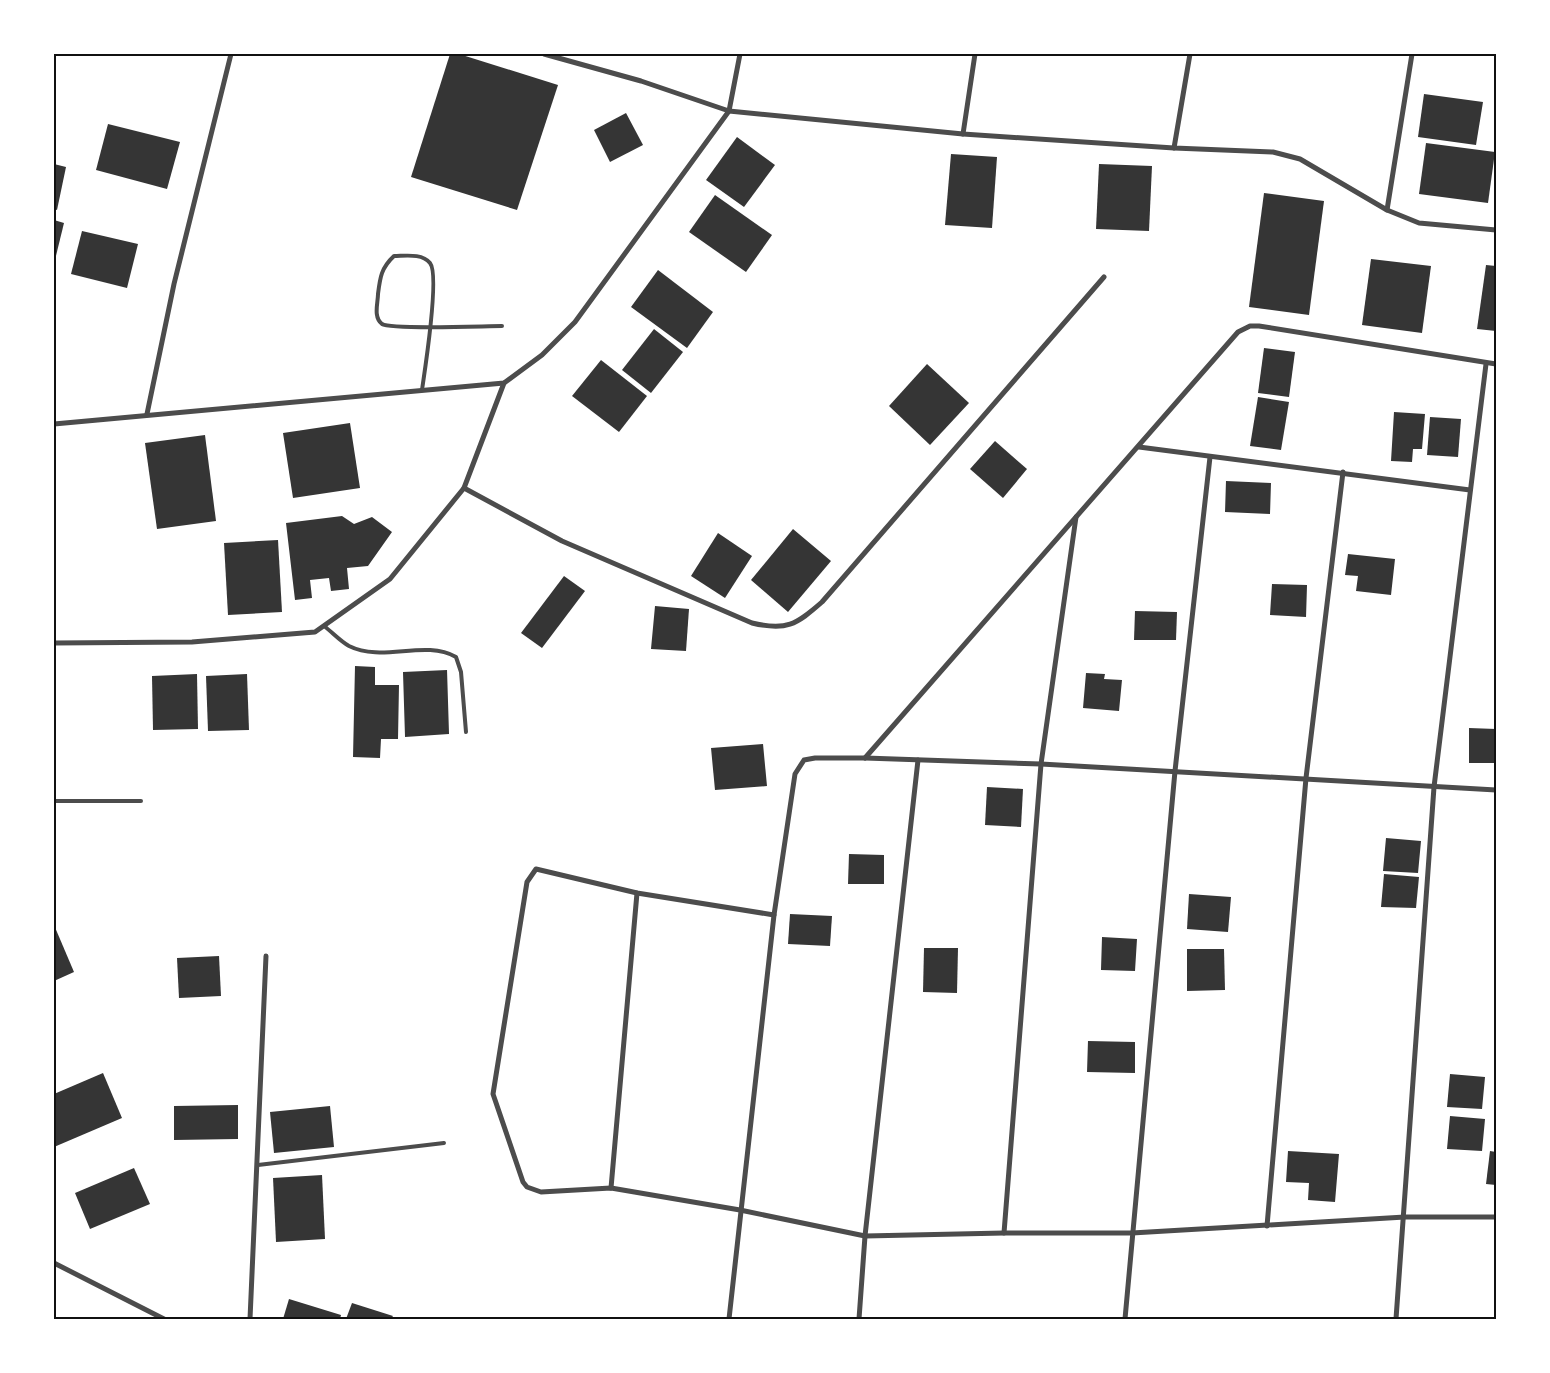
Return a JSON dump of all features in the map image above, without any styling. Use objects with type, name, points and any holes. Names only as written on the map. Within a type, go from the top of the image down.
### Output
[{"type":"street","points":[[147,414],[174,284],[231,54]]},
{"type":"street","points":[[544,54],[641,81],[729,111],[964,134],[1174,148],[1273,152],[1300,159],[1387,210],[1419,223],[1496,230]]},
{"type":"street","points":[[54,424],[147,414],[504,383],[542,355],[575,322],[729,111],[740,54]]},
{"type":"street","points":[[964,134],[975,54]]},
{"type":"street","points":[[1174,148],[1190,54]]},
{"type":"street","points":[[1387,210],[1412,54]]},
{"type":"street","points":[[464,488],[562,541],[752,623],[772,628],[788,627],[805,617],[822,602],[1104,277]]},
{"type":"street","points":[[865,758],[1238,332],[1250,326],[1486,364],[1496,364]]},
{"type":"street","points":[[1396,1319],[1405,1217],[1434,787],[1486,364]]},
{"type":"street","points":[[54,643],[192,642],[316,632],[390,579],[464,488],[504,383]]},
{"type":"street","points":[[1139,447],[1470,490]]},
{"type":"street","points":[[1125,1319],[1174,771],[1210,457]]},
{"type":"street","points":[[1267,1226],[1306,778],[1343,472]]},
{"type":"street","points":[[1004,1232],[1041,764],[1076,516]]},
{"type":"street","points":[[729,1319],[774,915],[795,774],[804,760],[815,758],[865,758],[1041,764],[1496,790]]},
{"type":"street","points":[[859,1319],[865,1236],[918,760]]},
{"type":"street","points":[[774,915],[637,893],[536,869],[533,872],[528,882],[493,1094],[523,1182],[528,1187],[541,1192],[611,1188],[740,1210],[865,1236],[1004,1232],[1132,1233],[1405,1217],[1496,1217]]},
{"type":"street","points":[[611,1188],[637,893]]},
{"type":"street","points":[[250,1319],[266,956]]},
{"type":"street","points":[[54,1263],[164,1319]]},
{"type":"lane","points":[[422,390],[430,326],[435,271],[430,262],[421,256],[394,256],[384,265],[380,277],[376,316],[381,323],[391,327],[430,326],[502,326]]},
{"type":"lane","points":[[324,626],[349,646],[372,653],[444,650],[456,657],[461,672],[466,732]]},
{"type":"lane","points":[[54,802],[141,801]]},
{"type":"lane","points":[[258,1165],[444,1143]]},
{"type":"building","points":[[450,54],[459,54],[558,85],[517,210],[411,177]]},
{"type":"building","points":[[1424,94],[1483,102],[1476,145],[1418,137]]},
{"type":"building","points":[[626,113],[643,145],[610,162],[594,130]]},
{"type":"building","points":[[108,124],[180,142],[167,189],[96,170]]},
{"type":"building","points":[[737,137],[775,165],[744,207],[706,180]]},
{"type":"building","points":[[1426,143],[1495,152],[1488,203],[1419,194]]},
{"type":"building","points":[[951,154],[997,157],[992,228],[945,225]]},
{"type":"building","points":[[54,164],[66,167],[57,210],[54,209]]},
{"type":"building","points":[[1099,164],[1152,166],[1149,231],[1096,229]]},
{"type":"building","points":[[1264,193],[1324,201],[1309,315],[1249,307]]},
{"type":"building","points":[[715,195],[772,235],[746,272],[689,232]]},
{"type":"building","points":[[54,220],[64,223],[54,264]]},
{"type":"building","points":[[82,231],[138,244],[127,288],[71,274]]},
{"type":"building","points":[[1371,259],[1431,266],[1422,333],[1362,325]]},
{"type":"building","points":[[1486,265],[1496,266],[1496,331],[1477,329]]},
{"type":"building","points":[[658,270],[713,312],[687,348],[631,307]]},
{"type":"building","points":[[654,329],[683,352],[651,393],[622,370]]},
{"type":"building","points":[[1264,348],[1295,352],[1289,397],[1258,393]]},
{"type":"building","points":[[601,360],[647,396],[619,432],[572,396]]},
{"type":"building","points":[[927,364],[969,403],[930,445],[889,406]]},
{"type":"building","points":[[1258,397],[1289,402],[1281,450],[1250,446]]},
{"type":"building","points":[[1394,412],[1425,414],[1422,449],[1413,449],[1412,462],[1391,461]]},
{"type":"building","points":[[1430,417],[1461,419],[1458,457],[1427,455]]},
{"type":"building","points":[[350,423],[360,488],[293,498],[283,433]]},
{"type":"building","points":[[205,435],[216,521],[157,529],[145,443]]},
{"type":"building","points":[[995,441],[1027,469],[1003,498],[970,469]]},
{"type":"building","points":[[1226,481],[1271,483],[1270,514],[1225,512]]},
{"type":"building","points":[[342,516],[354,524],[372,517],[392,532],[368,566],[347,568],[349,589],[331,591],[329,578],[310,580],[312,598],[295,600],[286,523]]},
{"type":"building","points":[[793,529],[831,561],[788,612],[751,580]]},
{"type":"building","points":[[718,533],[752,556],[725,598],[691,576]]},
{"type":"building","points":[[278,540],[282,612],[228,615],[224,543]]},
{"type":"building","points":[[1348,554],[1395,559],[1391,595],[1356,591],[1358,576],[1345,575]]},
{"type":"building","points":[[564,576],[585,591],[542,648],[521,633]]},
{"type":"building","points":[[1272,584],[1307,585],[1306,617],[1270,615]]},
{"type":"building","points":[[655,606],[689,609],[686,651],[651,649]]},
{"type":"building","points":[[1135,611],[1177,612],[1176,640],[1134,640]]},
{"type":"building","points":[[355,666],[375,667],[375,685],[399,685],[398,739],[381,739],[380,758],[353,757]]},
{"type":"building","points":[[447,670],[449,734],[405,737],[403,672]]},
{"type":"building","points":[[1086,673],[1105,674],[1104,679],[1122,680],[1119,711],[1083,708]]},
{"type":"building","points":[[197,674],[198,729],[153,730],[152,676]]},
{"type":"building","points":[[247,674],[249,730],[208,731],[206,676]]},
{"type":"building","points":[[1469,728],[1496,729],[1496,763],[1469,763]]},
{"type":"building","points":[[763,744],[767,786],[715,790],[711,748]]},
{"type":"building","points":[[987,787],[1023,789],[1021,827],[985,825]]},
{"type":"building","points":[[1386,838],[1421,841],[1418,873],[1383,871]]},
{"type":"building","points":[[849,854],[884,855],[884,884],[848,884]]},
{"type":"building","points":[[1384,874],[1419,877],[1416,908],[1381,907]]},
{"type":"building","points":[[1189,894],[1231,897],[1228,932],[1187,929]]},
{"type":"building","points":[[790,914],[832,916],[830,946],[788,944]]},
{"type":"building","points":[[54,925],[74,972],[54,981]]},
{"type":"building","points":[[1102,937],[1137,939],[1135,971],[1101,970]]},
{"type":"building","points":[[924,948],[958,948],[957,993],[923,992]]},
{"type":"building","points":[[1187,949],[1224,949],[1225,990],[1187,991]]},
{"type":"building","points":[[219,956],[221,996],[179,998],[177,958]]},
{"type":"building","points":[[1088,1041],[1135,1042],[1135,1073],[1087,1072]]},
{"type":"building","points":[[103,1073],[122,1118],[54,1147],[54,1094]]},
{"type":"building","points":[[1450,1074],[1485,1077],[1482,1109],[1447,1107]]},
{"type":"building","points":[[238,1105],[238,1139],[174,1140],[174,1106]]},
{"type":"building","points":[[330,1106],[334,1147],[274,1153],[270,1112]]},
{"type":"building","points":[[1450,1116],[1485,1119],[1482,1151],[1447,1149]]},
{"type":"building","points":[[1288,1151],[1339,1154],[1335,1202],[1308,1200],[1309,1183],[1286,1182]]},
{"type":"building","points":[[1490,1151],[1496,1152],[1496,1185],[1486,1184]]},
{"type":"building","points":[[134,1168],[150,1204],[90,1229],[75,1193]]},
{"type":"building","points":[[322,1175],[325,1239],[276,1242],[273,1178]]},
{"type":"building","points":[[289,1299],[341,1315],[340,1319],[283,1319]]},
{"type":"building","points":[[352,1303],[393,1316],[391,1319],[346,1319]]}]
